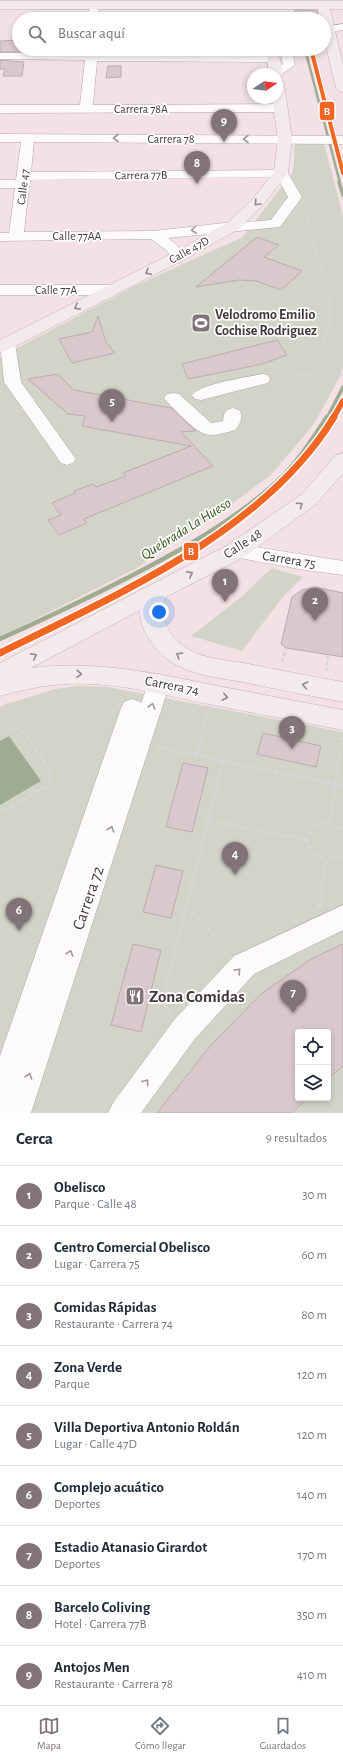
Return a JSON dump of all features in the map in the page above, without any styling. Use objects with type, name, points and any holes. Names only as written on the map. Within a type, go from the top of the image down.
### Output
[{"type":"main road","points":[[322,5],[343,10]]},
{"type":"main road","points":[[0,10],[343,5]]},
{"type":"main road","points":[[0,6],[97,9]]},
{"type":"main road","points":[[331,37],[338,56],[343,88]]},
{"type":"main road","points":[[272,56],[275,68]]},
{"type":"main road","points":[[280,104],[285,139],[281,173]]},
{"type":"main road","name":"Calle 47D","points":[[4,345],[179,256],[230,227],[257,203],[281,173]]},
{"type":"main road","name":"Calle 48","points":[[0,674],[236,551],[309,499],[343,460]]},
{"type":"main road","name":"Carrera 74","points":[[156,592],[151,601],[153,624],[158,635],[171,650],[180,656],[191,661],[230,670],[343,692]]},
{"type":"main road","name":"Carrera 74","points":[[0,686],[21,679],[50,674],[75,673],[159,683],[343,720]]},
{"type":"street","points":[[331,29],[343,27]]},
{"type":"street","points":[[0,56],[12,55]]},
{"type":"street","points":[[86,109],[91,56]]},
{"type":"street","points":[[283,69],[289,65],[287,56]]},
{"type":"street","name":"Carrera 78A","points":[[0,109],[281,108]]},
{"type":"street","name":"Carrera 78","points":[[0,138],[339,140]]},
{"type":"street","name":"Calle 47","points":[[16,236],[28,138]]},
{"type":"street","name":"Carrera 77B","points":[[0,184],[24,180],[281,173]]},
{"type":"street","name":"Calle 77AA","points":[[0,237],[154,235],[275,224],[295,197],[281,173]]},
{"type":"street","points":[[154,235],[171,247],[179,256]]},
{"type":"street","name":"Calle 77A","points":[[0,290],[112,290]]},
{"type":"street","points":[[4,345],[7,379],[67,459]]},
{"type":"street","points":[[201,395],[211,391],[265,379]]},
{"type":"street","points":[[173,398],[205,427],[210,429],[229,426],[232,422],[233,414]]},
{"type":"street","name":"Carrera 75","points":[[236,551],[343,568]]},
{"type":"street","name":"Carrera 72","points":[[16,1113],[159,683]]},
{"type":"street","points":[[0,1098],[132,708]]},
{"type":"street","points":[[123,1113],[184,1030],[244,965],[343,917]]},
{"type":"path","points":[[265,379],[309,360],[318,354],[324,343],[329,326],[331,306],[328,286],[314,246],[305,202]]},
{"type":"path","points":[[265,379],[328,373],[343,375]]},
{"type":"path","points":[[282,662],[286,648]]},
{"type":"path","points":[[326,671],[328,655]]},
{"type":"path","points":[[196,756],[209,707]]},
{"type":"path","points":[[0,734],[14,728],[20,729],[25,733],[52,777],[50,783],[46,787],[0,813]]},
{"type":"path","points":[[330,822],[343,732]]},
{"type":"path","points":[[150,746],[343,786]]},
{"type":"path","points":[[184,1030],[162,1000],[223,761]]},
{"type":"path","points":[[208,820],[307,840]]},
{"type":"path","points":[[343,829],[330,822],[316,824],[308,834],[307,840],[308,846],[319,857],[333,859],[343,855]]},
{"type":"path","points":[[319,929],[320,898],[326,859]]},
{"type":"path","points":[[186,908],[244,965]]},
{"type":"shaded area","points":[[295,143],[324,143],[343,216],[343,367],[338,380],[314,424],[271,475],[218,514],[137,568],[0,637],[0,357],[137,285],[243,237],[293,172]]},
{"type":"shaded area","points":[[272,568],[303,577],[282,598],[242,651],[191,636],[241,597]]},
{"type":"shaded area","points":[[78,686],[107,687],[343,732],[343,1113],[0,1113],[0,707],[55,689]]},
{"type":"shaded area","points":[[9,736],[41,781],[0,805],[0,741]]},
{"type":"building","points":[[294,10],[317,10],[317,12],[294,12]]},
{"type":"building","points":[[12,40],[12,52],[0,52],[0,41]]},
{"type":"building","points":[[0,60],[24,62],[22,76],[3,76],[5,69],[0,69]]},
{"type":"building","points":[[108,66],[121,66],[121,77],[106,78]]},
{"type":"building","points":[[257,237],[279,245],[264,257],[302,271],[281,290],[256,281],[239,280],[196,287]]},
{"type":"building","points":[[98,316],[106,342],[115,353],[72,363],[59,339],[92,332]]},
{"type":"building","points":[[277,340],[287,355],[262,364],[188,379],[182,364]]},
{"type":"building","points":[[58,374],[74,390],[171,408],[196,431],[181,432],[213,466],[84,519],[87,523],[59,535],[48,520],[61,515],[52,503],[75,493],[74,491],[93,484],[96,487],[126,476],[123,473],[191,446],[82,426],[85,416],[68,414],[28,379]]},
{"type":"building","points":[[315,587],[343,593],[343,657],[286,648],[281,644],[292,597],[302,590]]},
{"type":"building","points":[[263,733],[321,746],[316,767],[257,754]]},
{"type":"building","points":[[183,763],[208,768],[192,832],[166,827]]},
{"type":"building","points":[[156,865],[183,871],[171,918],[143,912]]},
{"type":"building","points":[[133,944],[161,950],[141,1032],[111,1025]]},
{"type":"building","points":[[343,944],[343,1066],[331,1076],[331,1029],[295,1029],[295,1101],[304,1101],[292,1113],[157,1113],[212,1044],[261,994],[311,959]]},
{"type":"waterway","name":"Quebrada La Hueso","points":[[307,56],[340,183]]},
{"type":"waterway","name":"Quebrada La Hueso","points":[[339,182],[343,195]]},
{"type":"waterway","name":"Quebrada La Hueso","points":[[327,418],[343,387]]},
{"type":"waterway","name":"Quebrada La Hueso","points":[[0,639],[123,580],[179,550],[226,521],[256,499],[284,475],[302,454],[327,417]]},
{"type":"transit line","name":"B","points":[[313,56],[343,173]]},
{"type":"transit line","name":"B","points":[[0,653],[98,604],[156,572],[212,538],[238,520],[285,479],[326,430],[343,401]]},
{"type":"place","name":"Antojos Men","points":[[224,142]]},
{"type":"place","name":"Barcelo Coliving","points":[[197,184]]},
{"type":"place","name":"Velodromo Emilio Cochise Rodriguez","points":[[201,323]]},
{"type":"place","name":"Villa Deportiva Antonio Roldán","points":[[112,422]]},
{"type":"place","name":"Obelisco","points":[[225,602]]},
{"type":"place","name":"Centro Comercial Obelisco","points":[[315,621]]},
{"type":"place","name":"Comidas Rápidas","points":[[292,749]]},
{"type":"place","name":"Zona Verde","points":[[235,875]]},
{"type":"place","name":"Complejo acuático","points":[[19,931]]},
{"type":"place","name":"Zona Comidas","points":[[135,996]]},
{"type":"place","name":"Estadio Atanasio Girardot","points":[[293,1013]]}]
